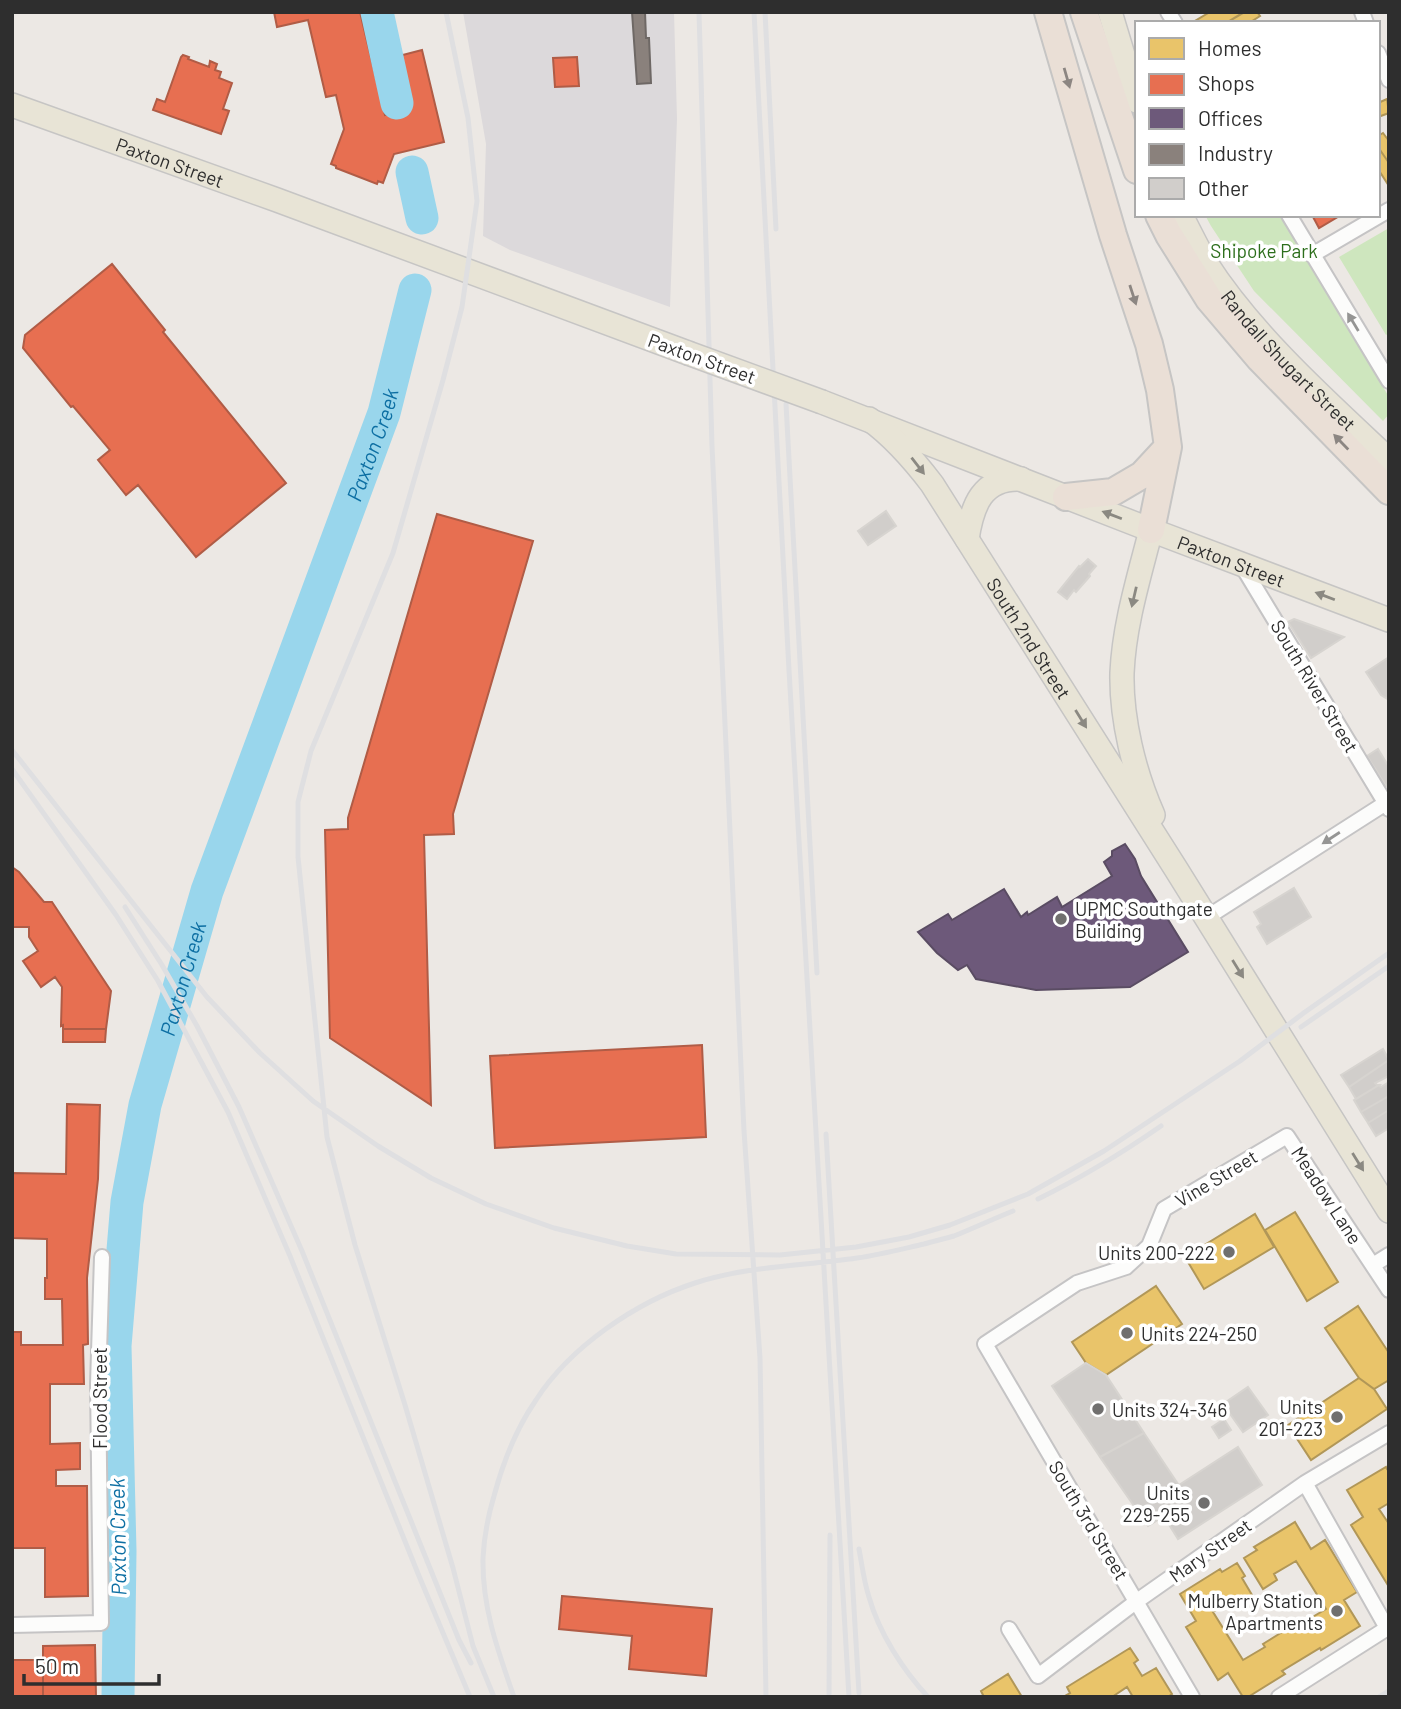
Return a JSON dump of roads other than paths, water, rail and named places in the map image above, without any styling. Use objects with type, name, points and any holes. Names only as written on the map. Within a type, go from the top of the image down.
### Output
[{"type":"highway","points":[[1048,12],[1149,344],[1160,390],[1168,447],[1151,530]]},
{"type":"highway","points":[[1084,12],[1135,164]]},
{"type":"highway","points":[[1160,217],[1209,299],[1260,359],[1389,491]]},
{"type":"highway","points":[[1066,497],[1113,492],[1142,475],[1168,447]]},
{"type":"main road","points":[[1110,12],[1135,94]]},
{"type":"main road","name":"Paxton Street","points":[[12,105],[869,419],[1389,620]]},
{"type":"main road","name":"Randall Shugart Street","points":[[1182,217],[1206,263],[1259,332],[1389,460]]},
{"type":"main road","name":"South 2nd Street","points":[[869,419],[890,435],[932,484],[1389,1211]]},
{"type":"main road","points":[[967,539],[974,509],[985,490],[1000,481],[1021,479]]},
{"type":"main road","name":"South 2nd Street","points":[[1151,530],[1125,642],[1122,673],[1124,714],[1145,795],[1176,869]]},
{"type":"street","points":[[1380,58],[1389,80]]},
{"type":"street","points":[[1290,217],[1389,380]]},
{"type":"street","points":[[1312,255],[1377,217]]},
{"type":"street","name":"South River Street","points":[[1241,564],[1388,804]]},
{"type":"street","points":[[1206,918],[1388,804]]},
{"type":"street","name":"Meadow Lane","points":[[1287,1136],[1389,1290]]},
{"type":"street","name":"Vine Street","points":[[985,1344],[1077,1283],[1126,1267],[1149,1246],[1164,1209],[1287,1136]]},
{"type":"street","points":[[1373,1265],[1389,1255]]},
{"type":"street","name":"Flood Street","points":[[12,1625],[101,1623],[98,1384],[102,1257]]},
{"type":"street","name":"South 3rd Street","points":[[985,1344],[1192,1697]]},
{"type":"street","name":"Mary Street","points":[[1009,1629],[1038,1676],[1137,1601],[1305,1483],[1389,1433]]},
{"type":"street","points":[[1279,1697],[1388,1628],[1305,1483]]},
{"type":"waterway","name":"Paxton Creek","points":[[377,12],[397,103]]},
{"type":"waterway","name":"Paxton Creek","points":[[412,172],[422,218]]},
{"type":"waterway","name":"Paxton Creek","points":[[118,1697],[120,1551],[115,1346],[127,1202],[145,1105],[207,891],[384,413],[415,290]]},
{"type":"railway","points":[[446,12],[468,118],[477,201],[462,307],[393,553],[311,751],[298,802],[298,857],[327,1137],[355,1245],[453,1568],[473,1646],[494,1697]]},
{"type":"railway","points":[[699,12],[712,446],[744,1131],[760,1358],[766,1697]]},
{"type":"railway","points":[[754,12],[849,1697]]},
{"type":"railway","points":[[765,12],[776,229]]},
{"type":"railway","points":[[786,404],[817,973]]},
{"type":"railway","points":[[12,750],[207,997],[260,1053],[313,1101],[378,1146],[431,1178],[486,1204],[554,1228],[627,1246],[676,1254],[780,1255],[856,1247],[909,1237],[950,1225],[1028,1194],[1104,1151],[1240,1061],[1389,953]]},
{"type":"railway","points":[[12,769],[116,915],[158,981],[228,1112],[290,1256],[470,1697]]},
{"type":"railway","points":[[125,907],[197,1026],[239,1107],[302,1251],[459,1640],[471,1663]]},
{"type":"railway","points":[[1301,1027],[1389,966]]},
{"type":"railway","points":[[1038,1199],[1101,1165],[1161,1126]]},
{"type":"railway","points":[[826,1134],[859,1693]]},
{"type":"railway","points":[[514,1697],[488,1612],[483,1576],[485,1535],[498,1483],[516,1434],[536,1400],[567,1362],[628,1314],[695,1283],[755,1270],[890,1252],[954,1236],[1013,1211]]},
{"type":"railway","points":[[829,1697],[830,1535]]},
{"type":"railway","points":[[859,1549],[867,1591],[885,1637],[901,1663],[928,1697]]},
{"type":"railway","points":[[1379,1697],[1389,1691]]},
{"type":"place","name":"UPMC Southgate Building","points":[[1061,919]]},
{"type":"place","name":"Units 200-222","points":[[1229,1252]]},
{"type":"place","name":"Units 224-250","points":[[1127,1333]]},
{"type":"place","name":"Units 324-346","points":[[1098,1409]]},
{"type":"place","name":"Units 201-223","points":[[1337,1417]]},
{"type":"place","name":"Units 229-255","points":[[1204,1503]]},
{"type":"place","name":"Mulberry Station Apartments","points":[[1337,1611]]},
{"type":"park label","name":"Shipoke Park","points":[[1264,250]]}]
